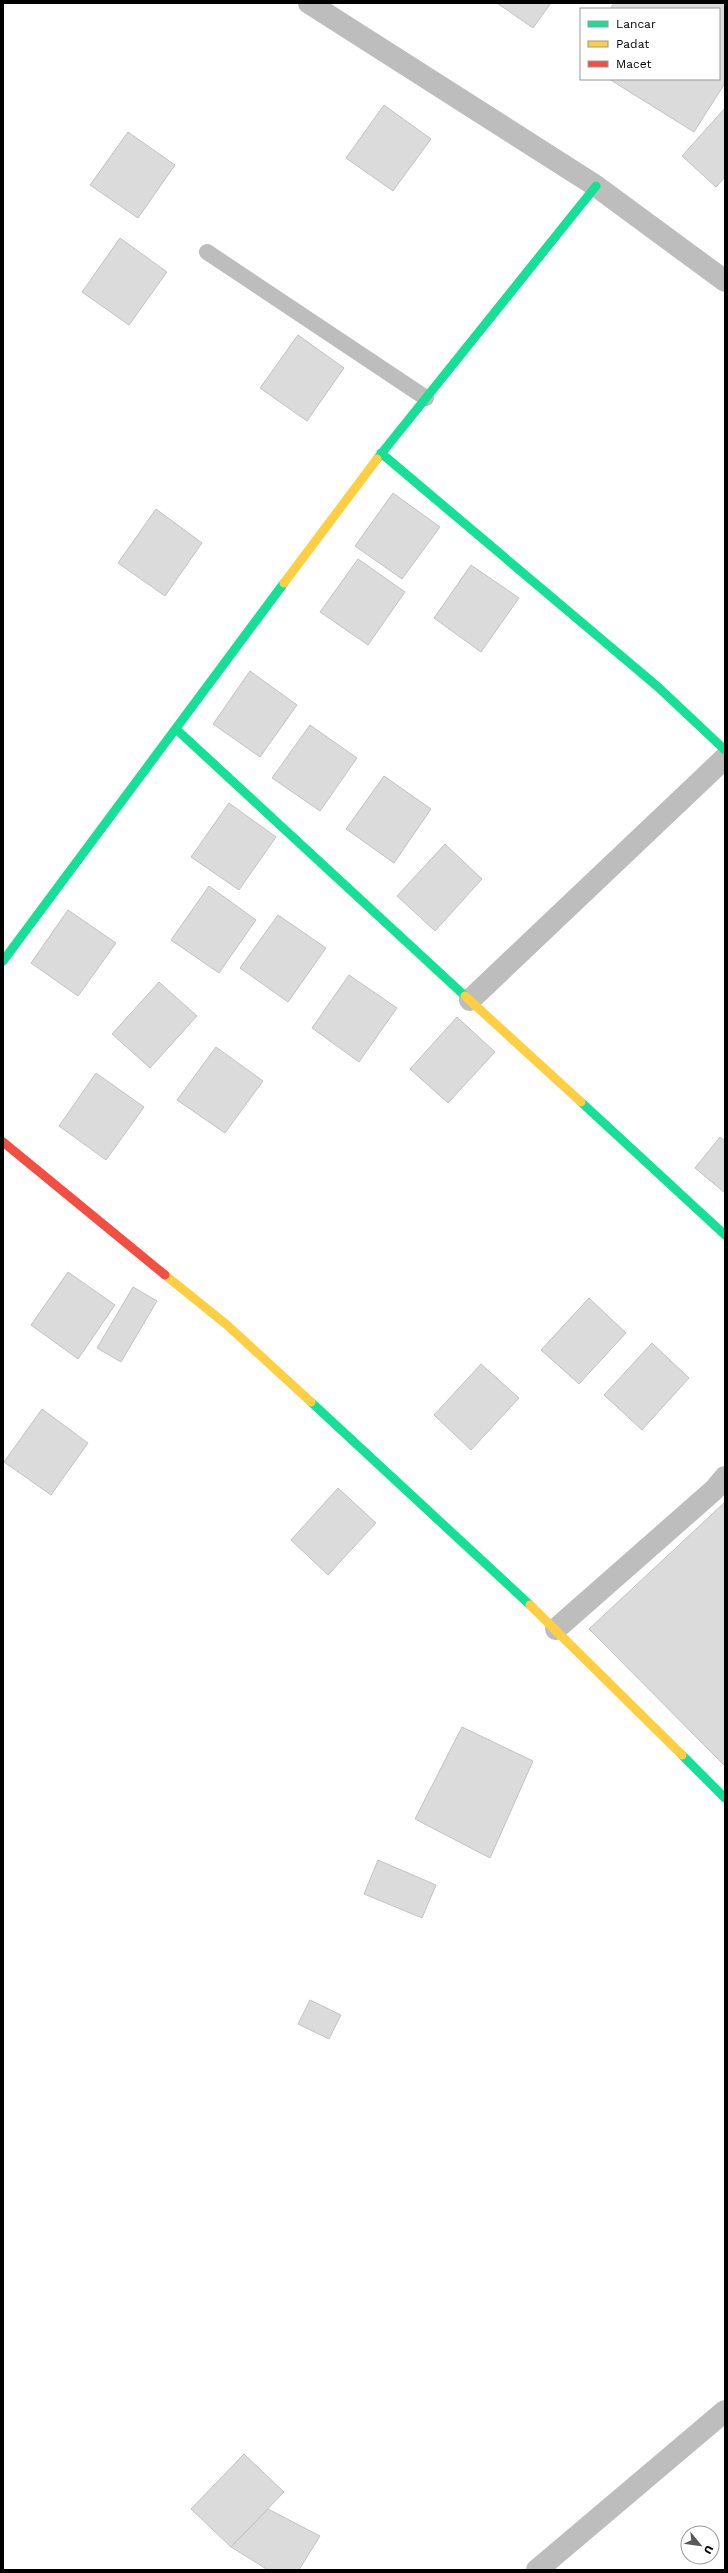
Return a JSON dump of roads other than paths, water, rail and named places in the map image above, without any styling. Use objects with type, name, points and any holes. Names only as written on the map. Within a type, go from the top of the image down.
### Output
[{"type":"street","points":[[309,3],[596,186],[725,280]]},
{"type":"street","points":[[3,961],[381,453],[596,186]]},
{"type":"street","points":[[381,453],[658,687],[725,750]]},
{"type":"street","points":[[176,729],[725,1235]]},
{"type":"street","points":[[470,1000],[725,758]]},
{"type":"street","points":[[3,1142],[227,1325],[556,1629],[725,1798]]},
{"type":"street","points":[[556,1629],[714,1490],[725,1477]]},
{"type":"street","points":[[537,2570],[725,2411]]},
{"type":"lane","points":[[208,252],[426,398]]}]
